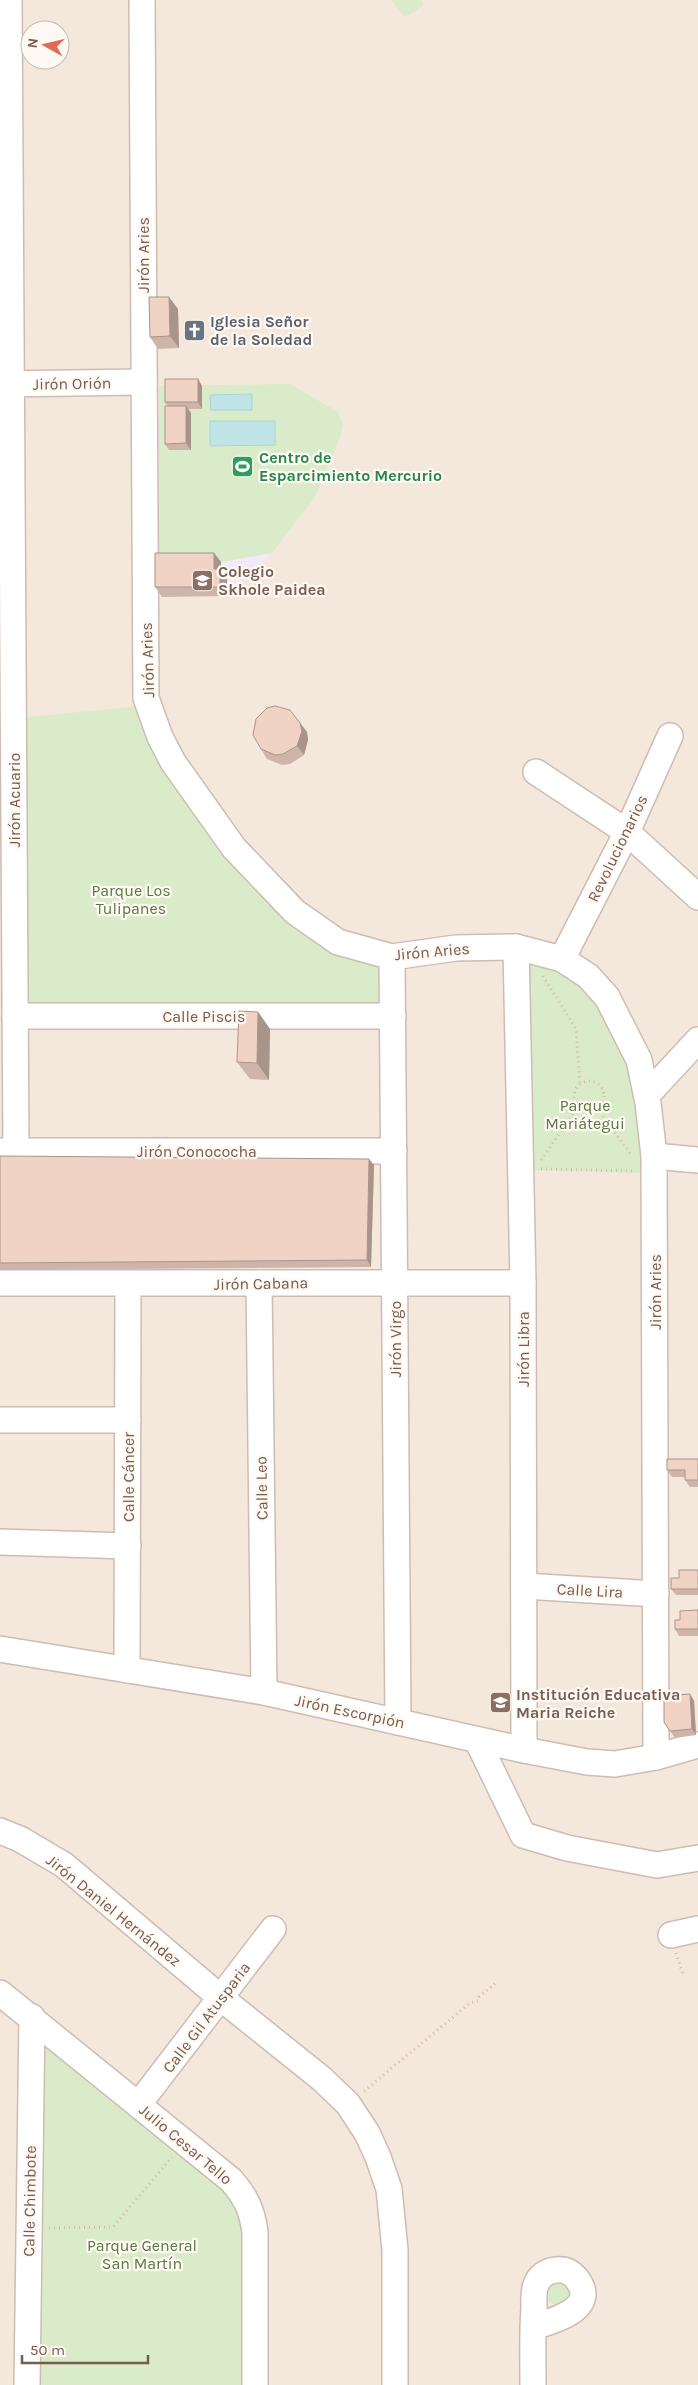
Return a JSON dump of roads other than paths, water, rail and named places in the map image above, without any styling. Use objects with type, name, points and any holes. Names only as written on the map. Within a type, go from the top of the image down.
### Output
[{"type":"street","name":"Jirón Acuario","points":[[8,1151],[15,1016],[6,384],[5,82],[9,0]]},
{"type":"street","name":"Jirón Aries","points":[[142,0],[146,698],[160,737],[173,762],[234,848],[295,912],[338,942],[392,957],[456,948],[516,947],[562,959],[588,976],[607,997],[636,1053],[644,1077],[647,1095],[651,1166],[656,1757]]},
{"type":"street","name":"Jirón Orión","points":[[6,384],[144,382]]},
{"type":"street","name":"Revolucionarios","points":[[562,959],[627,832],[670,736]]},
{"type":"street","points":[[536,772],[627,832],[698,897]]},
{"type":"street","name":"Jirón Libra","points":[[516,947],[523,1283],[524,1750]]},
{"type":"street","name":"Jirón Virgo","points":[[392,957],[398,1722]]},
{"type":"street","name":"Calle Piscis","points":[[15,1016],[393,1016]]},
{"type":"street","points":[[647,1095],[698,1040]]},
{"type":"street","name":"Jirón Conococha","points":[[8,1151],[394,1151]]},
{"type":"street","points":[[651,1166],[698,1160]]},
{"type":"street","name":"Jirón Cabana","points":[[0,1283],[523,1283]]},
{"type":"street","name":"Calle Leo","points":[[259,1283],[264,1692]]},
{"type":"street","name":"Calle Cáncer","points":[[127,1670],[128,1284]]},
{"type":"street","points":[[0,1420],[128,1420]]},
{"type":"street","points":[[0,1542],[128,1546]]},
{"type":"street","name":"Calle Lira","points":[[524,1586],[656,1594]]},
{"type":"street","name":"Jirón Escorpión","points":[[0,1649],[264,1692],[477,1740],[587,1762],[615,1764],[656,1757],[698,1745]]},
{"type":"street","points":[[477,1740],[523,1835],[567,1848],[657,1865],[667,1865],[698,1858]]},
{"type":"street","name":"Jirón Daniel Hernández","points":[[0,1831],[20,1839],[64,1865],[322,2079],[348,2104],[367,2133],[389,2189],[395,2250],[395,2385]]},
{"type":"street","points":[[674,1947],[698,1928]]},
{"type":"street","name":"Calle Gil Atusparia","points":[[138,2105],[222,1998],[273,1929]]},
{"type":"street","name":"Julio Cesar Tello","points":[[0,1993],[231,2180],[244,2195],[252,2212],[255,2232],[255,2385]]},
{"type":"street","name":"Calle Chimbote","points":[[28,2385],[32,2017]]},
{"type":"street","points":[[533,2327],[533,2385]]},
{"type":"water","points":[[252,394],[252,410],[211,410],[210,395]]},
{"type":"water","points":[[210,421],[275,421],[275,445],[210,446]]},
{"type":"place","name":"Iglesia Señor de la Soledad","points":[[194,330]]},
{"type":"place","name":"Centro de Esparcimiento Mercurio","points":[[243,466]]},
{"type":"place","name":"Colegio Skhole Paidea","points":[[202,580]]},
{"type":"place","name":"Institución Educativa Maria Reiche","points":[[500,1703]]},
{"type":"park label","name":"Parque Los Tulipanes","points":[[131,899]]},
{"type":"park label","name":"Parque Mariátegui","points":[[585,1114]]},
{"type":"park label","name":"Parque General San Martín","points":[[142,2254]]}]
